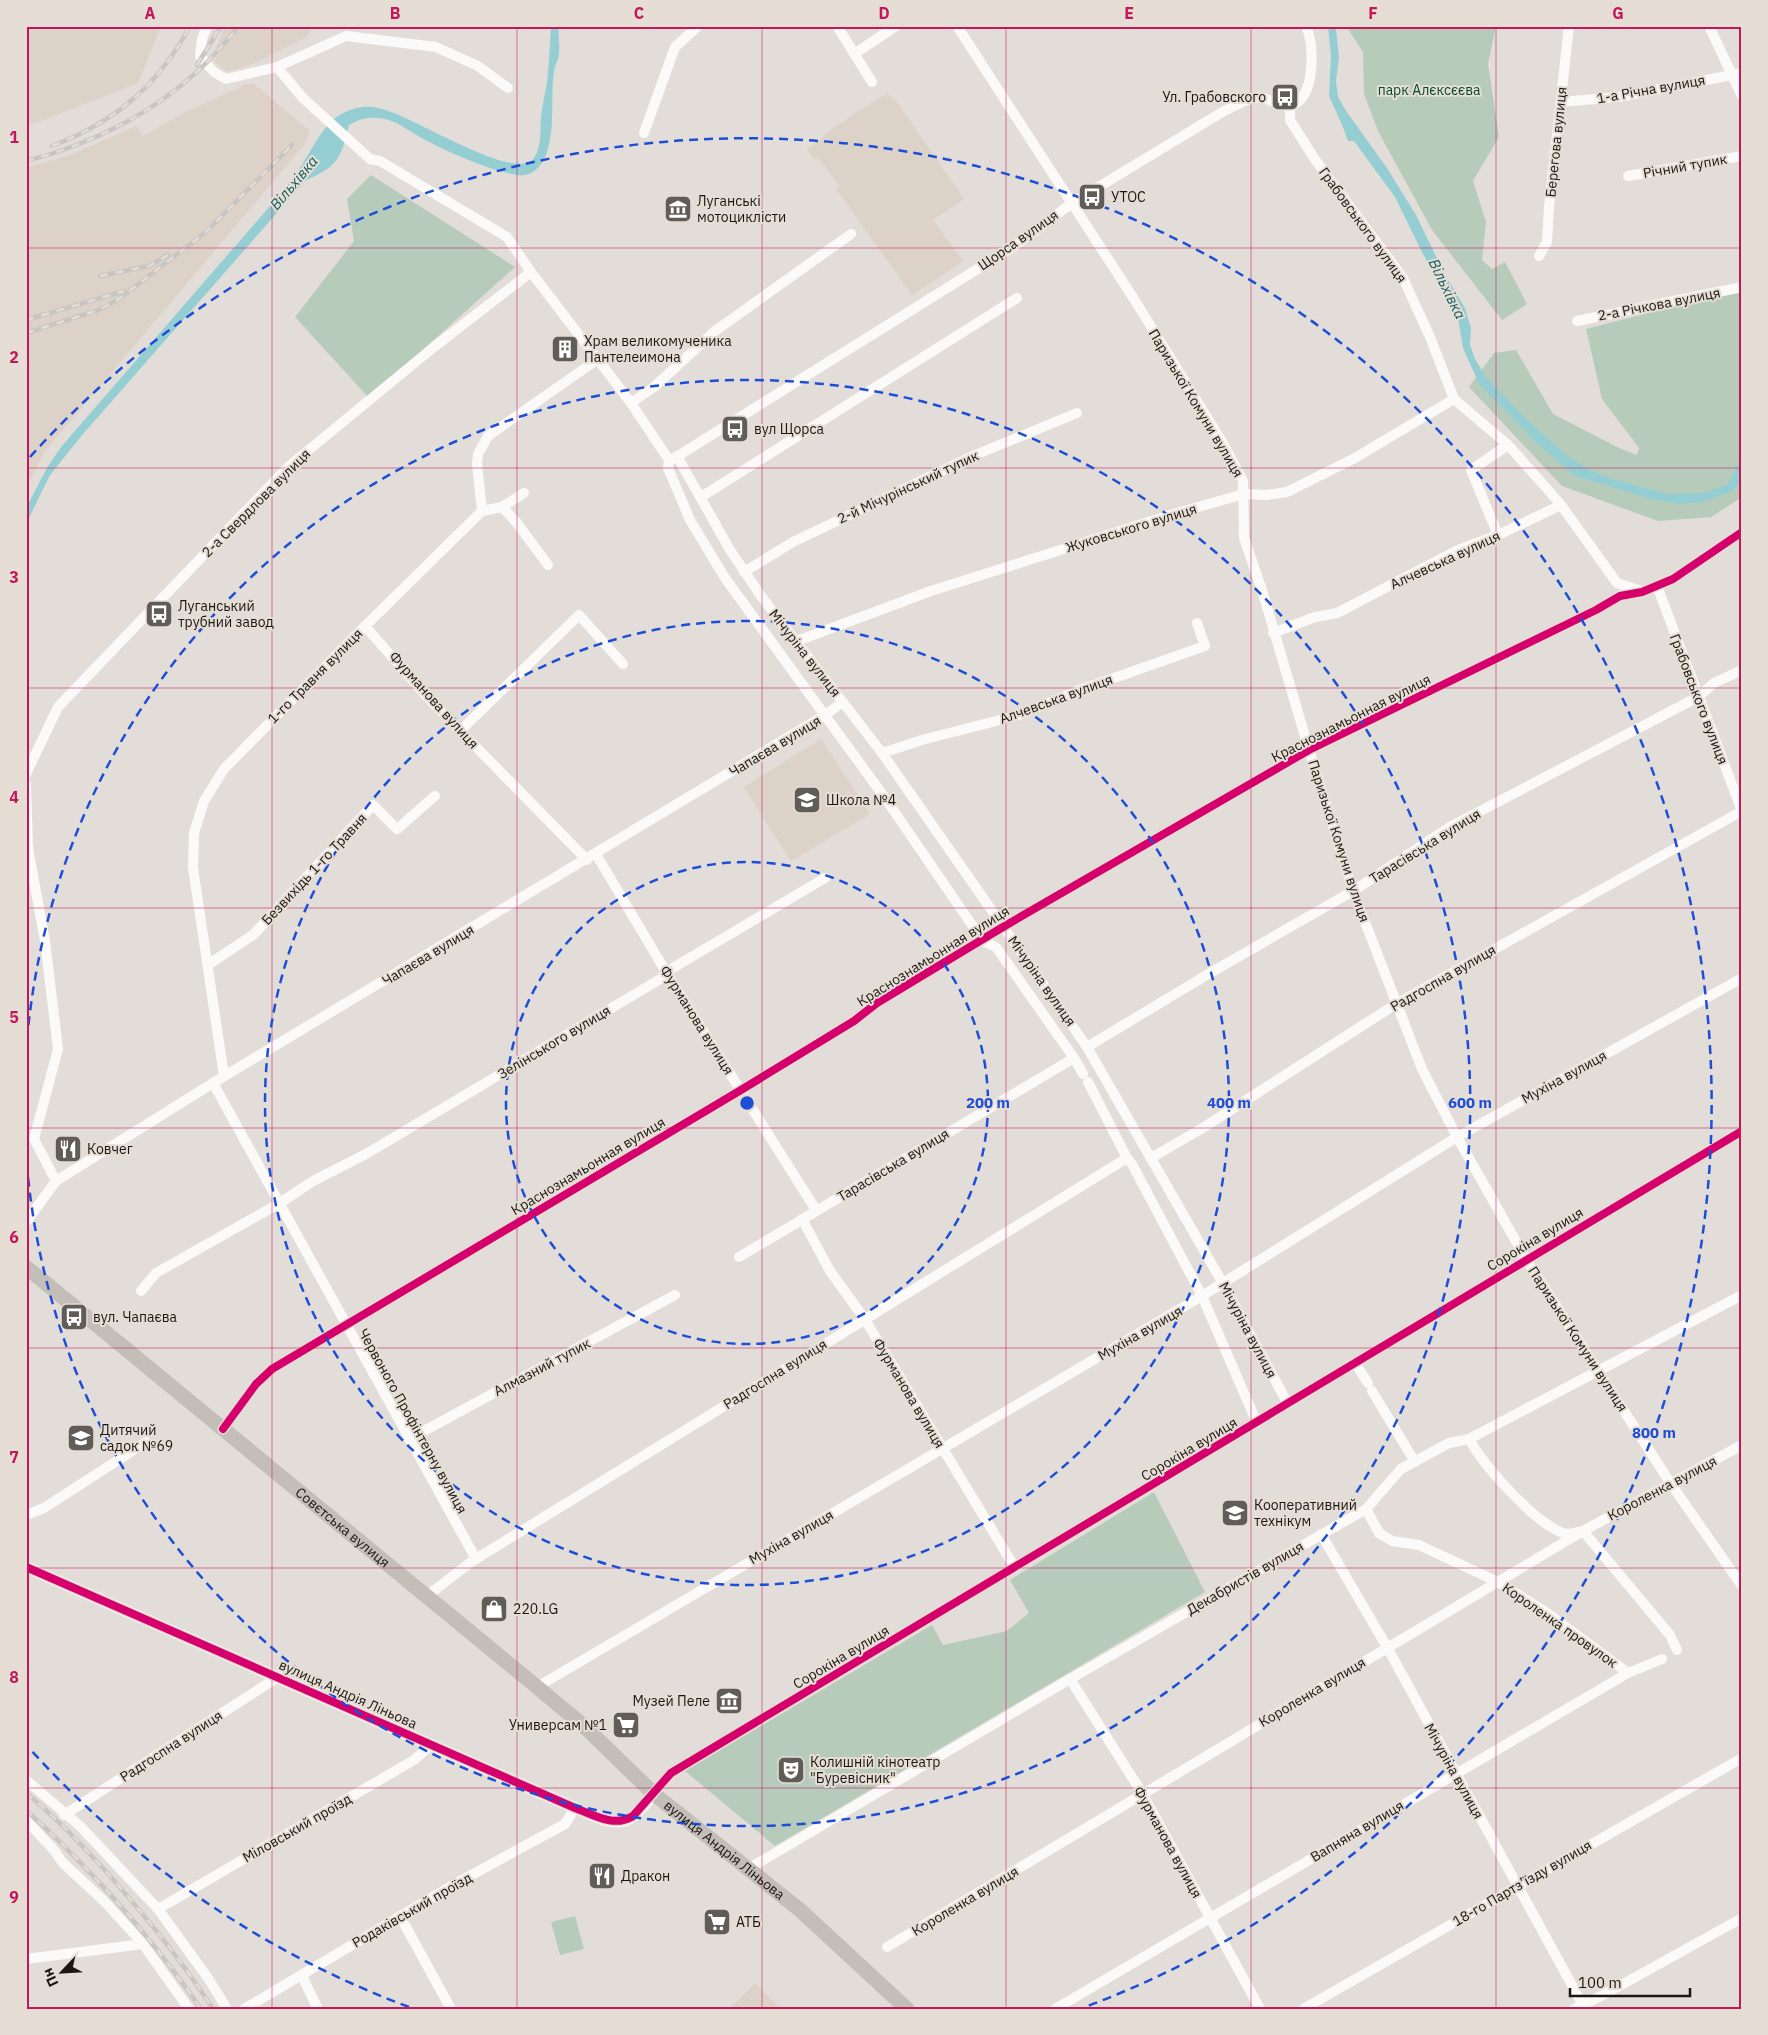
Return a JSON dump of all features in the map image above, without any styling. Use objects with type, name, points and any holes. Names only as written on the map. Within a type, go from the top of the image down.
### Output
[{"type":"main road","name":"Совєтська вулиця","points":[[26,1267],[585,1727],[654,1794]]},
{"type":"main road","name":"вулиця Андрія Ліньова","points":[[654,1794],[800,1910],[907,2009]]},
{"type":"street","points":[[207,26],[202,39],[200,56],[214,72],[226,78],[277,66],[346,36],[436,47],[478,66],[508,88]]},
{"type":"street","points":[[644,133],[675,47],[698,26]]},
{"type":"street","points":[[837,26],[872,82]]},
{"type":"street","points":[[854,54],[896,26]]},
{"type":"street","name":"Паризької Комуни вулиця","points":[[957,26],[1134,298],[1224,445],[1243,481],[1244,538],[1262,590],[1273,633],[1354,891],[1422,1070],[1457,1137],[1526,1259],[1671,1484],[1742,1586]]},
{"type":"street","points":[[1290,108],[1302,98],[1311,72],[1312,47],[1306,26]]},
{"type":"street","name":"Берегова вулиця","points":[[1539,256],[1546,242],[1569,26]]},
{"type":"street","points":[[1709,26],[1736,74],[1742,96]]},
{"type":"street","name":"Мічуріна вулиця","points":[[277,66],[303,98],[370,159],[380,162],[507,237],[531,272],[674,458],[701,497],[744,572],[882,753],[1087,1047],[1222,1282],[1288,1404]]},
{"type":"street","name":"1-а Річна вулиця","points":[[1560,102],[1618,97],[1736,74]]},
{"type":"street","name":"Щорса вулиця","points":[[674,458],[1016,245],[1072,203],[1224,111],[1244,101],[1262,97],[1290,108]]},
{"type":"street","name":"Грабовського вулиця","points":[[1290,108],[1290,120],[1314,158],[1403,278],[1430,337],[1454,399],[1508,445],[1560,505],[1617,583],[1642,592]]},
{"type":"street","name":"Річний тупик","points":[[1628,176],[1742,156]]},
{"type":"street","points":[[631,403],[654,387],[715,332],[851,234]]},
{"type":"street","name":"2-а Свердлова вулиця","points":[[26,774],[58,707],[288,467],[427,353],[531,272]]},
{"type":"street","name":"2-а Річкова вулиця","points":[[1577,321],[1742,287]]},
{"type":"street","points":[[701,497],[1017,298]]},
{"type":"street","points":[[524,493],[502,507],[482,511],[477,464],[478,454],[488,436],[598,360]]},
{"type":"street","name":"Жуковського вулиця","points":[[797,641],[931,591],[1176,513],[1244,494],[1266,495],[1286,492],[1355,458],[1454,399]]},
{"type":"street","name":"2-й Мічурінський тупик","points":[[744,572],[793,542],[975,455],[1078,413]]},
{"type":"street","points":[[1498,535],[1471,470],[1508,445]]},
{"type":"street","name":"Мічуріна вулиця","points":[[674,458],[668,468],[690,520],[725,578],[825,715],[982,941],[996,947],[1074,1058],[1202,1296],[1257,1423]]},
{"type":"street","name":"Алчевська вулиця","points":[[1273,633],[1315,617],[1337,613],[1458,550],[1498,535],[1560,505]]},
{"type":"street","points":[[502,507],[517,522],[548,565]]},
{"type":"street","name":"1-го Травня вулиця","points":[[224,1076],[209,964],[193,868],[194,833],[204,801],[224,768],[482,511]]},
{"type":"street","name":"Краснознамьонная вулиця","points":[[223,1428],[256,1384],[272,1369],[741,1090],[854,1021],[877,1003],[1003,927],[1309,750],[1596,610],[1620,596],[1642,592],[1673,578],[1742,532]]},
{"type":"street","name":"Грабовського вулиця","points":[[1657,586],[1742,811]]},
{"type":"street","points":[[460,731],[579,615],[623,664]]},
{"type":"street","name":"Алчевська вулиця","points":[[882,753],[922,740],[1019,715],[1086,688],[1205,646],[1197,623]]},
{"type":"street","name":"Фурманова вулиця","points":[[365,626],[428,698],[587,860]]},
{"type":"street","name":"Тарасівська вулиця","points":[[1087,1047],[1210,973],[1354,891],[1450,827],[1698,697],[1714,683],[1742,670]]},
{"type":"street","name":"Чапаєва вулиця","points":[[26,1222],[56,1181],[212,1083],[587,860],[825,715],[843,702]]},
{"type":"street","points":[[26,784],[28,848],[45,941],[58,1049],[34,1139],[56,1181]]},
{"type":"street","name":"Безвихідь 1-го Травня","points":[[209,964],[253,935],[373,805],[397,829],[434,796]]},
{"type":"street","name":"Радгоспна вулиця","points":[[1152,1158],[1201,1129],[1396,1004],[1742,811]]},
{"type":"street","name":"Фурманова вулиця","points":[[596,854],[666,972],[816,1210]]},
{"type":"street","name":"Зелінського вулиця","points":[[140,1291],[156,1273],[280,1203],[313,1181],[366,1154],[662,978],[666,972],[825,878]]},
{"type":"street","name":"Мухіна вулиця","points":[[537,1687],[1202,1296],[1457,1137],[1742,978]]},
{"type":"street","name":"Тарасівська вулиця","points":[[739,1257],[1074,1058]]},
{"type":"street","name":"Червоного Профінтерну вулиця","points":[[212,1083],[476,1560]]},
{"type":"street","name":"Сорокіна вулиця","points":[[654,1794],[671,1773],[1742,1131]]},
{"type":"street","name":"Радгоспна вулиця","points":[[427,1596],[476,1560],[864,1318],[1127,1158]]},
{"type":"street","name":"Фурманова вулиця","points":[[802,1219],[830,1271],[864,1318],[1015,1568]]},
{"type":"street","name":"Алмазний тупик","points":[[409,1439],[675,1294]]},
{"type":"street","name":"Декабристів вулиця","points":[[748,1869],[1070,1679],[1366,1509],[1401,1470],[1449,1443],[1469,1439],[1742,1295]]},
{"type":"street","points":[[1355,1363],[1415,1462]]},
{"type":"street","points":[[1469,1439],[1476,1453],[1506,1488],[1527,1508],[1557,1530],[1568,1534],[1583,1531],[1670,1635],[1677,1650]]},
{"type":"street","points":[[26,1515],[44,1508],[146,1442]]},
{"type":"street","name":"Короленка вулиця","points":[[887,1947],[1583,1531],[1742,1445]]},
{"type":"street","name":"Короленка провулок","points":[[1366,1509],[1379,1533],[1392,1540],[1419,1545],[1498,1582],[1546,1613],[1628,1673]]},
{"type":"street","name":"Мічуріна вулиця","points":[[1321,1534],[1387,1647],[1517,1885],[1580,2007]]},
{"type":"street","name":"вулиця Андрія Ліньова","points":[[26,1566],[611,1822],[626,1821],[654,1794]]},
{"type":"street","name":"Вапняна вулиця","points":[[1055,2009],[1628,1673],[1662,1659]]},
{"type":"street","name":"Радгоспна вулиця","points":[[64,1815],[278,1677]]},
{"type":"street","name":"Фурманова вулиця","points":[[1070,1679],[1142,1794],[1260,2009]]},
{"type":"street","name":"Міловський проїзд","points":[[158,1909],[414,1760],[432,1744]]},
{"type":"street","name":"18-го Партз’їзду вулиця","points":[[1303,2009],[1742,1758]]},
{"type":"street","points":[[26,1780],[64,1815],[80,1826],[158,1909],[208,1978],[227,2009]]},
{"type":"street","name":"Родаківський проїзд","points":[[244,2009],[453,1885],[565,1824],[576,1808]]},
{"type":"street","points":[[26,1820],[53,1849],[62,1863],[105,1902],[143,1944],[189,2009]]},
{"type":"street","points":[[400,1916],[451,2009]]},
{"type":"street","points":[[1580,2007],[1742,1918]]},
{"type":"street","points":[[26,1960],[143,1944]]},
{"type":"street","points":[[302,1976],[318,2009]]},
{"type":"shaded area","points":[[26,26],[161,26],[138,83],[41,121],[26,125]]},
{"type":"shaded area","points":[[225,26],[312,26],[308,36],[255,63],[227,72],[214,61],[221,52],[216,48]]},
{"type":"shaded area","points":[[247,84],[254,84],[310,131],[305,144],[45,451],[26,488],[26,168],[73,154],[136,126],[143,136],[186,112]]},
{"type":"shaded area","points":[[888,94],[897,102],[964,199],[933,220],[963,261],[912,295],[836,189],[839,185],[817,157],[814,159],[807,149],[830,130]]},
{"type":"shaded area","name":"Школа №4","points":[[821,739],[870,814],[791,861],[744,787]]},
{"type":"shaded area","points":[[755,1983],[781,2009],[729,2009]]},
{"type":"green space","name":"парк Алєксєєва","points":[[1346,26],[1496,26],[1488,64],[1499,137],[1473,181],[1486,222],[1482,260],[1492,269],[1505,262],[1527,304],[1502,320],[1432,230],[1378,131],[1364,94],[1363,52]]},
{"type":"green space","points":[[371,175],[515,267],[369,398],[295,317],[354,241],[347,199]]},
{"type":"green space","points":[[1742,292],[1742,497],[1711,517],[1658,521],[1562,486],[1469,387],[1494,353],[1516,350],[1553,414],[1619,448],[1637,455],[1639,448],[1602,399],[1586,329],[1672,307]]},
{"type":"green space","points":[[1154,1492],[1205,1592],[775,1846],[685,1771],[932,1625],[943,1645],[1007,1631],[1029,1613],[1010,1580]]},
{"type":"green space","points":[[575,1916],[584,1949],[560,1955],[551,1922]]},
{"type":"water","name":"Вільхівка","points":[[551,26],[559,26],[559,55],[554,71],[552,124],[549,145],[546,155],[538,168],[525,175],[516,175],[489,168],[443,149],[390,120],[366,118],[349,125],[343,146],[336,160],[325,170],[305,181],[83,434],[50,475],[26,524],[26,508],[47,468],[61,447],[283,191],[320,135],[336,117],[353,109],[372,107],[408,119],[457,143],[504,162],[522,164],[534,158],[539,143],[541,113],[548,76]]},
{"type":"water","name":"Вільхівка","points":[[1328,26],[1336,26],[1339,57],[1336,81],[1338,97],[1387,168],[1416,215],[1445,275],[1465,308],[1471,328],[1470,345],[1475,359],[1486,377],[1524,417],[1566,455],[1588,469],[1609,478],[1668,494],[1703,493],[1728,484],[1742,453],[1742,478],[1732,491],[1703,502],[1683,504],[1654,500],[1575,476],[1541,447],[1479,384],[1463,348],[1458,318],[1395,197],[1354,141],[1348,141],[1329,96],[1331,56]]},
{"type":"railway","points":[[52,146],[96,126],[133,100],[164,67],[190,26]]},
{"type":"railway","points":[[197,65],[221,26]]},
{"type":"railway","points":[[26,161],[87,141],[116,128],[144,112],[195,74],[218,51],[238,26]]},
{"type":"railway","points":[[26,333],[99,310],[119,299],[206,232],[292,145]]},
{"type":"railway","points":[[100,276],[149,266],[168,255]]},
{"type":"railway","points":[[26,320],[124,291]]},
{"type":"railway","points":[[26,1793],[70,1833],[124,1892],[177,1957],[213,2009]]},
{"type":"railway","points":[[26,1810],[74,1856],[141,1929],[201,2009]]},
{"type":"cycle path","points":[[223,1429],[256,1384],[272,1369],[741,1090],[854,1021],[877,1003],[1003,927],[1309,750],[1596,610],[1620,596],[1642,592],[1673,579],[1742,532]]},
{"type":"cycle path","points":[[26,1567],[575,1808],[597,1817],[619,1821],[633,1816],[671,1773],[1742,1131]]},
{"type":"place","name":"Ул. Грабовского","points":[[1285,97]]},
{"type":"place","name":"УТОС","points":[[1092,197]]},
{"type":"place","name":"Луганські мотоциклісти","points":[[678,209]]},
{"type":"place","name":"Храм великомученика Пантелеимона","points":[[565,349]]},
{"type":"place","name":"вул Щорса","points":[[735,429]]},
{"type":"place","name":"Луганський трубний завод","points":[[159,614]]},
{"type":"place","name":"Школа №4","points":[[807,800]]},
{"type":"place","name":"Ковчег","points":[[68,1149]]},
{"type":"place","name":"вул. Чапаєва","points":[[74,1317]]},
{"type":"place","name":"Дитячий садок №69","points":[[81,1438]]},
{"type":"place","name":"Кооперативний технікум","points":[[1235,1513]]},
{"type":"place","name":"220.LG","points":[[494,1609]]},
{"type":"place","name":"Музей Пеле","points":[[729,1701]]},
{"type":"place","name":"Универсам №1","points":[[626,1725]]},
{"type":"place","name":"Колишній кінотеатр \"Буревісник\"","points":[[791,1770]]},
{"type":"place","name":"Дракон","points":[[602,1876]]},
{"type":"place","name":"АТБ","points":[[717,1922]]}]
